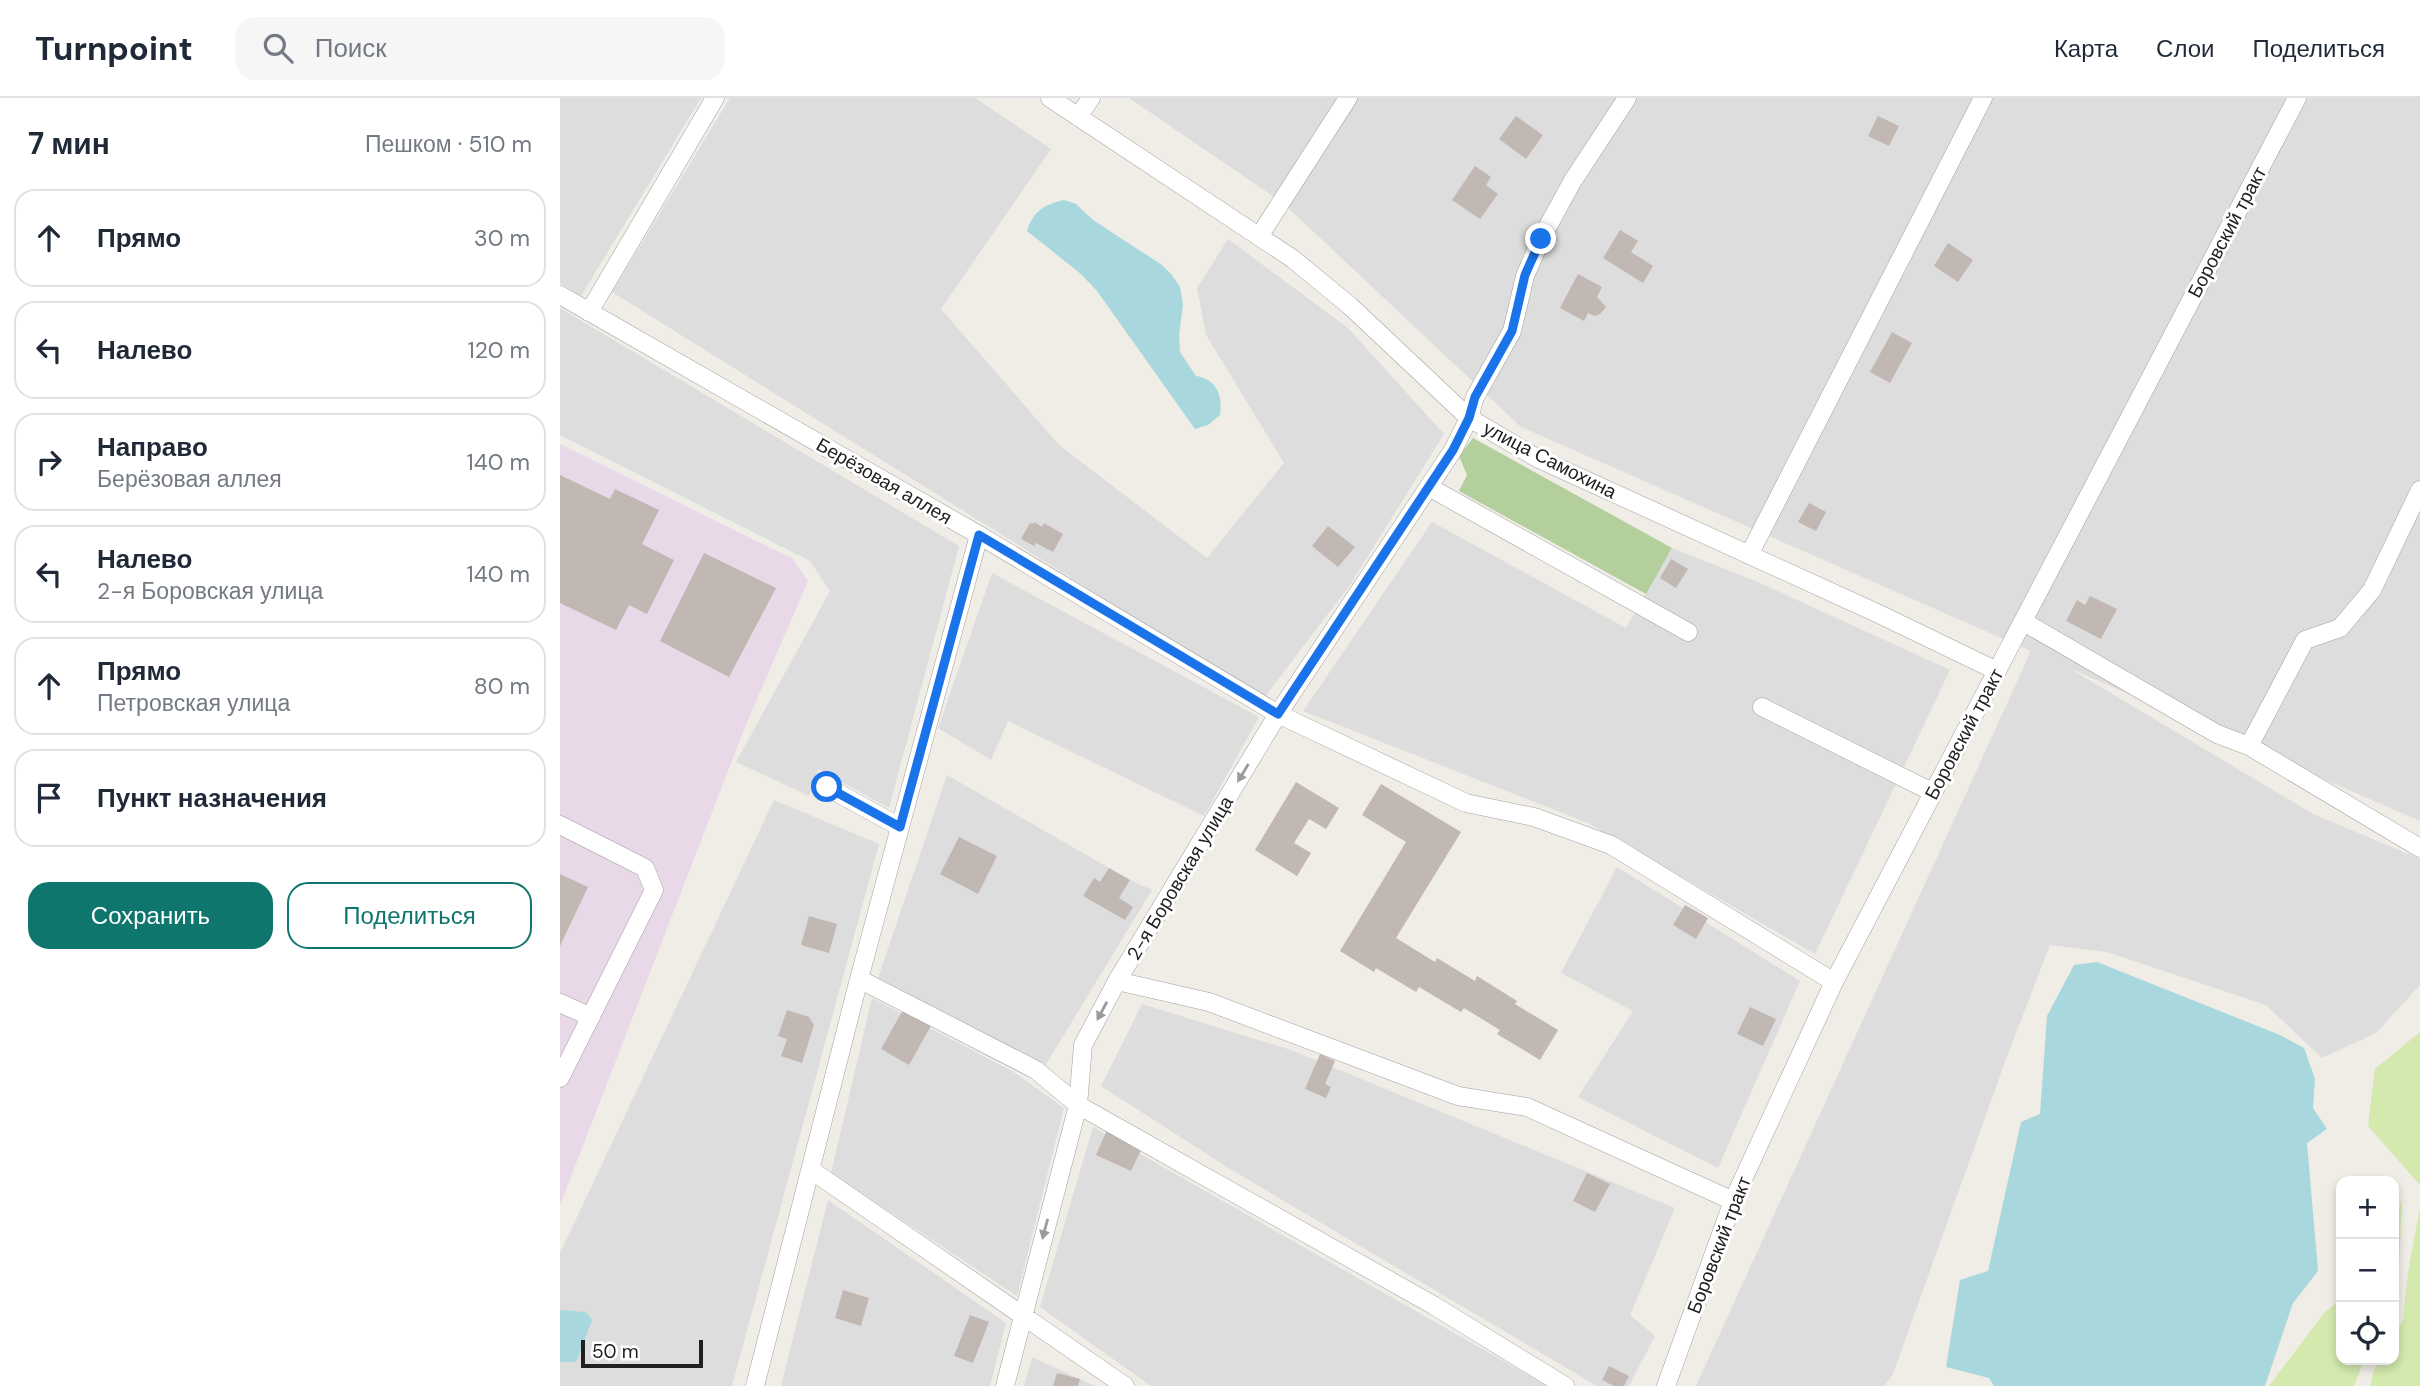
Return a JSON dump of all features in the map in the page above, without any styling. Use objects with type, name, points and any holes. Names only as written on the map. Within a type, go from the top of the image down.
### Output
[{"type":"street","points":[[589,312],[715,98]]},
{"type":"street","name":"улица Самохина","points":[[1050,98],[1293,259],[1350,306],[1469,418],[1537,458],[1997,671]]},
{"type":"street","points":[[1078,117],[1091,98]]},
{"type":"street","points":[[1260,235],[1348,98]]},
{"type":"street","name":"2-я Боровская улица","points":[[1005,1386],[1078,1105],[1083,1045],[1117,981],[1278,714],[1453,450],[1469,418],[1475,397],[1512,331],[1525,275],[1541,239],[1572,182],[1627,98]]},
{"type":"street","points":[[1749,555],[1983,98]]},
{"type":"street","name":"Боровский тракт","points":[[1666,1386],[1733,1201],[1834,982],[2297,98]]},
{"type":"street","name":"Берёзовая аллея","points":[[560,295],[979,535],[1278,714],[1466,803],[1534,817],[1611,845],[1834,982]]},
{"type":"street","points":[[1429,487],[1688,632]]},
{"type":"street","points":[[2249,746],[2305,640],[2340,628],[2372,590],[2420,490]]},
{"type":"street","points":[[755,1386],[859,979],[979,535]]},
{"type":"street","points":[[2024,622],[2217,734],[2249,746],[2420,848]]},
{"type":"street","points":[[1762,707],[1932,792]]},
{"type":"street","points":[[827,787],[900,827]]},
{"type":"street","points":[[560,825],[645,868],[654,890],[560,1078]]},
{"type":"street","points":[[859,979],[1036,1070],[1078,1105],[1433,1305],[1565,1386]]},
{"type":"street","points":[[1117,981],[1209,1002],[1458,1096],[1527,1107],[1733,1201]]},
{"type":"street","points":[[560,1003],[591,1017]]},
{"type":"street","points":[[811,1170],[1125,1386]]},
{"type":"shaded area","points":[[560,98],[701,98],[581,296],[560,283]]},
{"type":"shaded area","points":[[730,98],[975,98],[1051,149],[941,309],[1059,445],[1207,558],[1284,463],[1206,335],[1197,288],[1228,239],[1348,328],[1444,434],[1350,585],[1264,698],[612,292]]},
{"type":"shaded area","points":[[1129,98],[2420,98],[2420,821],[2069,668],[2313,814],[2420,859],[2420,985],[2376,1033],[2322,1058],[2266,1005],[2107,952],[2050,945],[2006,1059],[1893,1374],[1884,1386],[1696,1386],[2031,651],[1521,427],[1283,203]]},
{"type":"shaded area","points":[[560,308],[959,546],[889,808],[818,769],[809,796],[736,762],[830,591],[810,561],[560,435]]},
{"type":"shaded area","points":[[560,444],[793,559],[808,581],[745,727],[560,1205]]},
{"type":"shaded area","points":[[1432,522],[1626,628],[1672,548],[1760,583],[1950,670],[1815,954],[1588,823],[1303,711]]},
{"type":"shaded area","points":[[992,573],[1259,717],[1204,816],[1008,721],[991,760],[938,728]]},
{"type":"shaded area","points":[[947,775],[1152,890],[1045,1066],[878,978]]},
{"type":"shaded area","points":[[774,800],[879,844],[732,1386],[560,1386],[560,1253]]},
{"type":"shaded area","points":[[1617,867],[1800,981],[1718,1168],[1578,1097],[1633,1011],[1561,973]]},
{"type":"shaded area","points":[[872,998],[1012,1071],[1064,1108],[1017,1296],[831,1173]]},
{"type":"shaded area","points":[[1142,1004],[1291,1050],[1675,1208],[1630,1315],[1655,1336],[1629,1386],[1597,1386],[1230,1169],[1101,1086]]},
{"type":"shaded area","points":[[1093,1127],[1547,1386],[1151,1386],[1040,1307]]},
{"type":"shaded area","points":[[828,1200],[1006,1323],[990,1386],[781,1386]]},
{"type":"shaded area","points":[[1032,1357],[1095,1386],[1024,1386]]},
{"type":"green space","points":[[1473,438],[1672,548],[1646,594],[1459,491],[1467,475],[1459,456]]},
{"type":"green space","points":[[2420,1032],[2420,1185],[2368,1126],[2375,1069]]},
{"type":"green space","points":[[2402,1198],[2399,1265],[2399,1239],[2399,1208]]},
{"type":"green space","points":[[2420,1208],[2420,1386],[2370,1386],[2377,1365],[2399,1365],[2399,1327],[2403,1320],[2408,1272]]},
{"type":"green space","points":[[2336,1303],[2336,1365],[2362,1365],[2354,1386],[2269,1386],[2324,1313]]},
{"type":"water","points":[[1064,200],[1076,204],[1093,220],[1162,265],[1180,287],[1183,304],[1180,352],[1196,376],[1214,385],[1219,395],[1220,415],[1208,425],[1195,429],[1097,291],[1081,274],[1027,231],[1033,218],[1041,210]]},
{"type":"water","points":[[2097,962],[2280,1035],[2304,1048],[2315,1079],[2313,1108],[2327,1129],[2307,1143],[2318,1271],[2293,1303],[2265,1386],[1994,1386],[1989,1378],[1946,1367],[1960,1280],[1988,1271],[2021,1122],[2040,1114],[2047,1016],[2074,965]]},
{"type":"water","points":[[560,1310],[586,1312],[592,1320],[576,1362],[560,1362]]},
{"type":"building","points":[[1516,116],[1543,135],[1526,159],[1499,139]]},
{"type":"building","points":[[1878,116],[1899,126],[1889,146],[1868,136]]},
{"type":"building","points":[[1475,166],[1491,177],[1486,185],[1498,194],[1480,219],[1452,200]]},
{"type":"building","points":[[1620,230],[1638,241],[1631,252],[1653,266],[1643,283],[1603,258]]},
{"type":"building","points":[[1948,243],[1973,260],[1958,282],[1934,266]]},
{"type":"building","points":[[1578,274],[1602,287],[1597,297],[1606,307],[1595,316],[1588,313],[1584,321],[1560,308]]},
{"type":"building","points":[[1892,332],[1912,343],[1890,383],[1870,372]]},
{"type":"building","points":[[560,475],[610,499],[615,489],[659,510],[642,544],[674,560],[647,614],[629,605],[616,630],[560,603]]},
{"type":"building","points":[[1809,503],[1826,512],[1816,531],[1798,522]]},
{"type":"building","points":[[1034,522],[1042,527],[1044,523],[1063,534],[1053,552],[1021,539],[1030,523]]},
{"type":"building","points":[[1328,526],[1355,547],[1338,567],[1312,546]]},
{"type":"building","points":[[704,553],[776,588],[729,677],[660,641]]},
{"type":"building","points":[[1671,559],[1688,569],[1676,588],[1660,578]]},
{"type":"building","points":[[2090,596],[2117,609],[2101,639],[2066,621],[2077,600],[2085,605]]},
{"type":"building","points":[[1296,782],[1339,808],[1326,829],[1309,819],[1294,843],[1311,853],[1297,876],[1255,850]]},
{"type":"building","points":[[1381,784],[1461,832],[1396,938],[1435,962],[1437,958],[1475,981],[1477,976],[1517,1001],[1515,1004],[1558,1030],[1540,1060],[1497,1034],[1500,1030],[1464,1008],[1461,1012],[1419,987],[1416,992],[1376,968],[1374,972],[1340,951],[1406,842],[1362,815]]},
{"type":"building","points":[[959,837],[997,856],[978,894],[940,874]]},
{"type":"building","points":[[1109,868],[1130,880],[1119,898],[1133,907],[1125,920],[1083,896],[1094,878],[1100,882]]},
{"type":"building","points":[[560,874],[588,887],[560,946]]},
{"type":"building","points":[[1685,905],[1708,918],[1696,939],[1673,925]]},
{"type":"building","points":[[809,916],[837,924],[829,953],[801,945]]},
{"type":"building","points":[[1750,1007],[1776,1019],[1763,1046],[1737,1034]]},
{"type":"building","points":[[904,1008],[932,1024],[909,1065],[881,1049]]},
{"type":"building","points":[[787,1010],[809,1017],[814,1025],[802,1063],[781,1056],[787,1039],[778,1036]]},
{"type":"building","points":[[1320,1054],[1335,1061],[1325,1084],[1331,1087],[1326,1098],[1305,1089]]},
{"type":"building","points":[[1107,1130],[1143,1146],[1131,1171],[1096,1155]]},
{"type":"building","points":[[1587,1173],[1610,1184],[1595,1212],[1573,1201]]},
{"type":"building","points":[[843,1290],[869,1298],[861,1326],[835,1318]]},
{"type":"building","points":[[970,1315],[989,1322],[973,1363],[954,1356]]},
{"type":"building","points":[[1609,1366],[1629,1376],[1624,1386],[1614,1386],[1602,1380]]},
{"type":"building","points":[[1057,1373],[1080,1379],[1078,1386],[1053,1386]]},
{"type":"route","points":[[827,787],[900,827],[979,535],[1278,714],[1453,450],[1469,418],[1475,397],[1512,331],[1525,275],[1541,239]]}]
